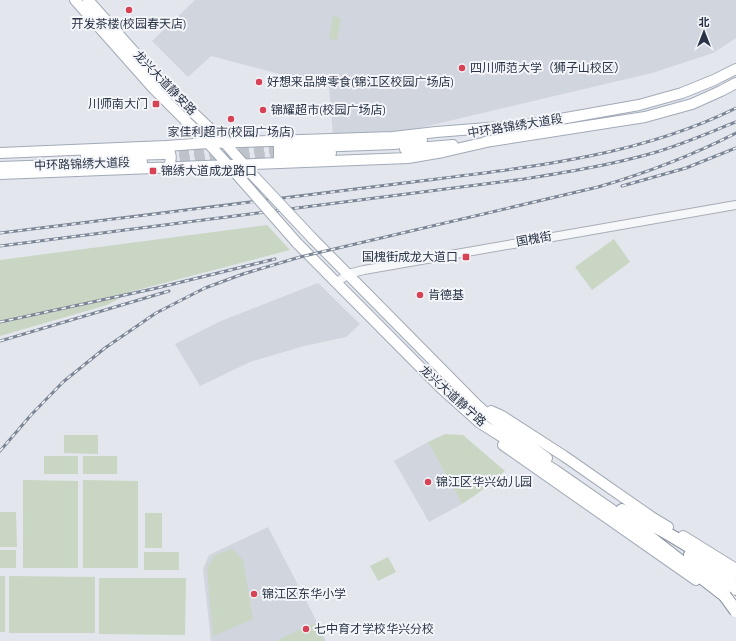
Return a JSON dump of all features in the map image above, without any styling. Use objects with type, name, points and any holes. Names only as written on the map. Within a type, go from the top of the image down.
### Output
[{"type":"highway","points":[[622,510],[646,521],[730,595],[736,604]]},
{"type":"highway","points":[[638,528],[736,575]]},
{"type":"highway","points":[[669,542],[736,589]]},
{"type":"highway","points":[[730,595],[736,610]]},
{"type":"main road","name":"龙兴大道静安路","points":[[75,0],[153,88],[228,165]]},
{"type":"main road","name":"龙兴大道静安路","points":[[88,0],[160,81],[224,142],[243,165]]},
{"type":"main road","name":"中环路锦绣大道段","points":[[285,152],[394,144],[527,125],[639,106],[682,93],[736,69]]},
{"type":"main road","name":"中环路锦绣大道段","points":[[285,152],[408,149],[491,141],[645,117],[692,104],[721,92],[736,83]]},
{"type":"main road","points":[[0,174],[166,157],[208,143],[224,142],[285,152]]},
{"type":"main road","points":[[0,154],[166,157],[228,165],[243,165],[285,152]]},
{"type":"main road","name":"中环路锦绣大道段","points":[[0,159],[166,157]]},
{"type":"main road","name":"中环路锦绣大道段","points":[[0,167],[166,157]]},
{"type":"main road","name":"龙兴大道静宁路","points":[[228,165],[297,243],[441,388],[480,423],[555,470],[638,528]]},
{"type":"main road","name":"龙兴大道静宁路","points":[[243,165],[312,238],[477,405],[552,462],[622,510]]},
{"type":"main road","points":[[477,405],[502,416],[564,456],[653,518],[736,569]]},
{"type":"main road","points":[[480,423],[491,437],[736,610]]},
{"type":"street","name":"国槐街","points":[[336,282],[348,274],[372,268],[736,205]]},
{"type":"shaded area","name":"四川师范大学（狮子山校区）","points":[[195,0],[736,0],[736,38],[713,53],[652,73],[398,133],[333,135],[329,87],[211,56],[188,77],[152,41]]},
{"type":"shaded area","points":[[318,283],[360,324],[346,337],[304,346],[250,362],[200,386],[175,344],[221,321]]},
{"type":"shaded area","name":"锦江区华兴幼儿园","points":[[428,442],[462,504],[429,522],[394,461]]},
{"type":"shaded area","name":"锦江区东华小学","points":[[268,527],[326,641],[211,641],[203,569],[209,555]]},
{"type":"green space","points":[[333,16],[341,18],[337,40],[329,39]]},
{"type":"green space","points":[[267,225],[290,250],[133,291],[107,305],[0,336],[0,260]]},
{"type":"green space","points":[[614,239],[630,262],[592,290],[575,267]]},
{"type":"green space","points":[[445,434],[463,435],[505,471],[462,504],[428,442]]},
{"type":"green space","points":[[64,435],[98,435],[98,454],[64,453]]},
{"type":"green space","points":[[44,456],[78,456],[78,474],[44,474]]},
{"type":"green space","points":[[83,456],[117,456],[117,474],[83,474]]},
{"type":"green space","points":[[23,480],[78,481],[78,568],[23,568]]},
{"type":"green space","points":[[83,480],[138,481],[138,568],[83,568]]},
{"type":"green space","points":[[0,512],[16,512],[17,547],[0,547]]},
{"type":"green space","points":[[145,513],[162,513],[162,548],[145,548]]},
{"type":"green space","points":[[232,549],[243,560],[253,619],[213,636],[207,568],[215,555]]},
{"type":"green space","points":[[0,550],[16,550],[16,568],[0,568]]},
{"type":"green space","points":[[144,552],[179,552],[179,570],[144,570]]},
{"type":"green space","points":[[388,557],[396,572],[378,581],[370,566]]},
{"type":"green space","points":[[0,576],[5,576],[5,632],[0,632]]},
{"type":"green space","points":[[9,576],[95,577],[95,633],[9,633]]},
{"type":"green space","points":[[99,578],[186,578],[185,635],[99,634]]},
{"type":"green space","name":"七中育才学校华兴分校","points":[[314,623],[324,641],[276,641]]},
{"type":"tunnel","points":[[164,154],[287,148]]},
{"type":"tunnel","points":[[165,161],[287,156]]},
{"type":"railway","points":[[0,233],[483,173],[570,160],[655,140],[696,126],[736,108]]},
{"type":"railway","points":[[0,246],[556,174],[605,165],[653,153],[684,143],[736,122]]},
{"type":"railway","points":[[0,451],[31,415],[63,382],[105,348],[156,313],[205,288],[243,274],[300,257],[598,187],[668,163],[736,133]]},
{"type":"railway","points":[[622,186],[686,168],[736,148]]},
{"type":"railway","points":[[0,322],[157,288],[275,259]]},
{"type":"railway","points":[[0,341],[169,291]]},
{"type":"place","name":"开发茶楼(校园春天店)","points":[[129,10]]},
{"type":"place","name":"四川师范大学（狮子山校区）","points":[[462,68]]},
{"type":"place","name":"好想来品牌零食(锦江区校园广场店)","points":[[259,82]]},
{"type":"place","name":"川师南大门","points":[[156,104]]},
{"type":"place","name":"锦耀超市(校园广场店)","points":[[263,110]]},
{"type":"place","name":"家佳利超市(校园广场店)","points":[[231,119]]},
{"type":"place","name":"锦绣大道成龙路口","points":[[153,171]]},
{"type":"place","name":"国槐街成龙大道口","points":[[466,257]]},
{"type":"place","name":"肯德基","points":[[420,295]]},
{"type":"place","name":"锦江区华兴幼儿园","points":[[428,482]]},
{"type":"place","name":"锦江区东华小学","points":[[254,594]]},
{"type":"place","name":"七中育才学校华兴分校","points":[[306,629]]}]
